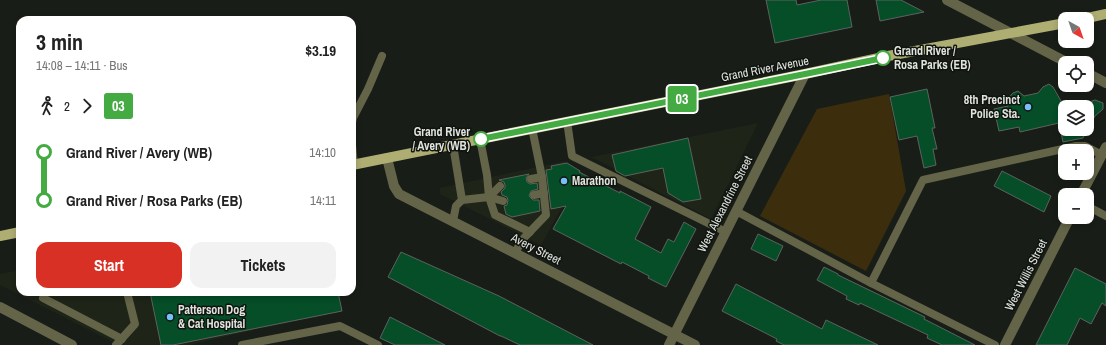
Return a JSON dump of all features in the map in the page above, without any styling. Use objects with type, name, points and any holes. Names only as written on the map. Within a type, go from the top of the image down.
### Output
[{"type":"main road","points":[[1094,17],[1106,14]]},
{"type":"main road","name":"Grand River Avenue","points":[[356,164],[888,56],[1058,24]]},
{"type":"main road","points":[[0,236],[16,233]]},
{"type":"street","points":[[947,0],[1058,58]]},
{"type":"street","name":"West Alexandrine Street","points":[[669,345],[805,74]]},
{"type":"street","points":[[1094,77],[1106,83]]},
{"type":"street","points":[[1085,188],[1104,151]]},
{"type":"street","name":"Avery Street","points":[[387,158],[394,186],[399,194],[695,345]]},
{"type":"street","name":"West Willis Street","points":[[1005,345],[1066,224]]},
{"type":"street","points":[[0,307],[72,345]]},
{"type":"lane","points":[[356,112],[382,56]]},
{"type":"lane","points":[[567,121],[572,156],[726,232]]},
{"type":"lane","points":[[515,253],[522,240],[546,215],[542,177],[532,128]]},
{"type":"lane","points":[[480,139],[487,175],[489,197],[495,215],[530,232]]},
{"type":"lane","points":[[453,145],[462,200]]},
{"type":"lane","points":[[871,283],[923,180],[1076,146],[1085,146],[1104,151]]},
{"type":"lane","points":[[531,180],[542,177]]},
{"type":"lane","points":[[489,197],[500,186]]},
{"type":"lane","points":[[534,195],[544,193]]},
{"type":"lane","points":[[453,221],[456,206],[462,200],[489,197],[503,201]]},
{"type":"lane","points":[[1094,210],[1106,216]]},
{"type":"lane","points":[[736,211],[871,283],[995,345]]},
{"type":"lane","points":[[44,296],[43,298],[119,342],[135,324],[128,296]]},
{"type":"lane","points":[[242,345],[340,326],[378,345]]},
{"type":"shaded area","points":[[889,94],[906,191],[866,271],[760,216],[817,109]]},
{"type":"shaded area","points":[[758,123],[711,219],[591,157]]},
{"type":"shaded area","points":[[565,161],[582,171],[541,245],[440,194],[440,188]]},
{"type":"shaded area","points":[[16,271],[16,293],[0,285],[0,274]]},
{"type":"shaded area","points":[[22,296],[247,296],[254,330],[189,345],[119,345]]},
{"type":"building","points":[[766,0],[796,0],[797,5],[821,0],[847,0],[852,27],[775,43]]},
{"type":"building","points":[[876,0],[901,0],[924,12],[880,21]]},
{"type":"building","name":"8th Precinct Police Sta.","points":[[1049,84],[1053,87],[1060,100],[1058,100],[1058,123],[1020,132],[1019,127],[999,131],[994,109],[1008,106],[1010,96],[1013,93],[1018,91],[1024,96],[1038,93],[1043,87]]},
{"type":"building","points":[[927,89],[935,128],[932,128],[937,149],[933,149],[936,165],[924,168],[917,136],[899,140],[890,97]]},
{"type":"building","name":"8th Precinct Police Sta.","points":[[1095,100],[1103,103],[1103,109],[1094,118]]},
{"type":"building","name":"8th Precinct Police Sta.","points":[[1062,136],[1084,136],[1083,138],[1063,142]]},
{"type":"building","points":[[688,138],[701,199],[683,202],[668,193],[663,168],[625,176],[616,171],[612,155]]},
{"type":"building","points":[[567,163],[580,171],[579,172],[651,207],[635,239],[661,253],[668,239],[674,242],[684,222],[696,229],[666,287],[622,262],[621,264],[553,229],[566,206],[551,209],[546,170],[552,169],[551,166]]},
{"type":"building","points":[[1002,171],[1051,196],[1044,212],[994,186]]},
{"type":"building","points":[[529,174],[526,178],[527,182],[530,184],[537,183],[538,189],[531,191],[529,196],[533,200],[539,200],[540,211],[512,217],[506,214],[504,206],[507,205],[508,200],[507,197],[502,195],[501,192],[505,188],[505,185],[504,182],[499,180]]},
{"type":"building","points":[[758,234],[783,246],[776,261],[751,249]]},
{"type":"building","points":[[401,252],[499,296],[593,345],[520,345],[500,336],[388,277]]},
{"type":"building","points":[[824,267],[925,317],[924,319],[975,345],[942,345],[927,338],[928,335],[860,303],[859,305],[846,299],[847,296],[817,280]]},
{"type":"building","points":[[1075,268],[1106,284],[1106,306],[1102,303],[1091,324],[1080,318],[1067,345],[1036,345]]},
{"type":"building","points":[[736,284],[822,329],[826,320],[878,345],[784,345],[776,341],[777,339],[722,311]]},
{"type":"building","points":[[151,296],[339,296],[342,311],[173,345],[161,345]]},
{"type":"building","points":[[390,317],[445,345],[395,345],[380,338]]},
{"type":"bus line","name":"03","points":[[481,139],[883,58]]},
{"type":"place","name":"Grand River / Rosa Parks (EB)","points":[[883,58]]},
{"type":"place","name":"8th Precinct Police Sta.","points":[[1028,107]]},
{"type":"place","name":"Grand River / Avery (WB)","points":[[481,139]]},
{"type":"place","name":"Marathon","points":[[564,181]]},
{"type":"place","name":"Patterson Dog & Cat Hospital","points":[[170,317]]}]
